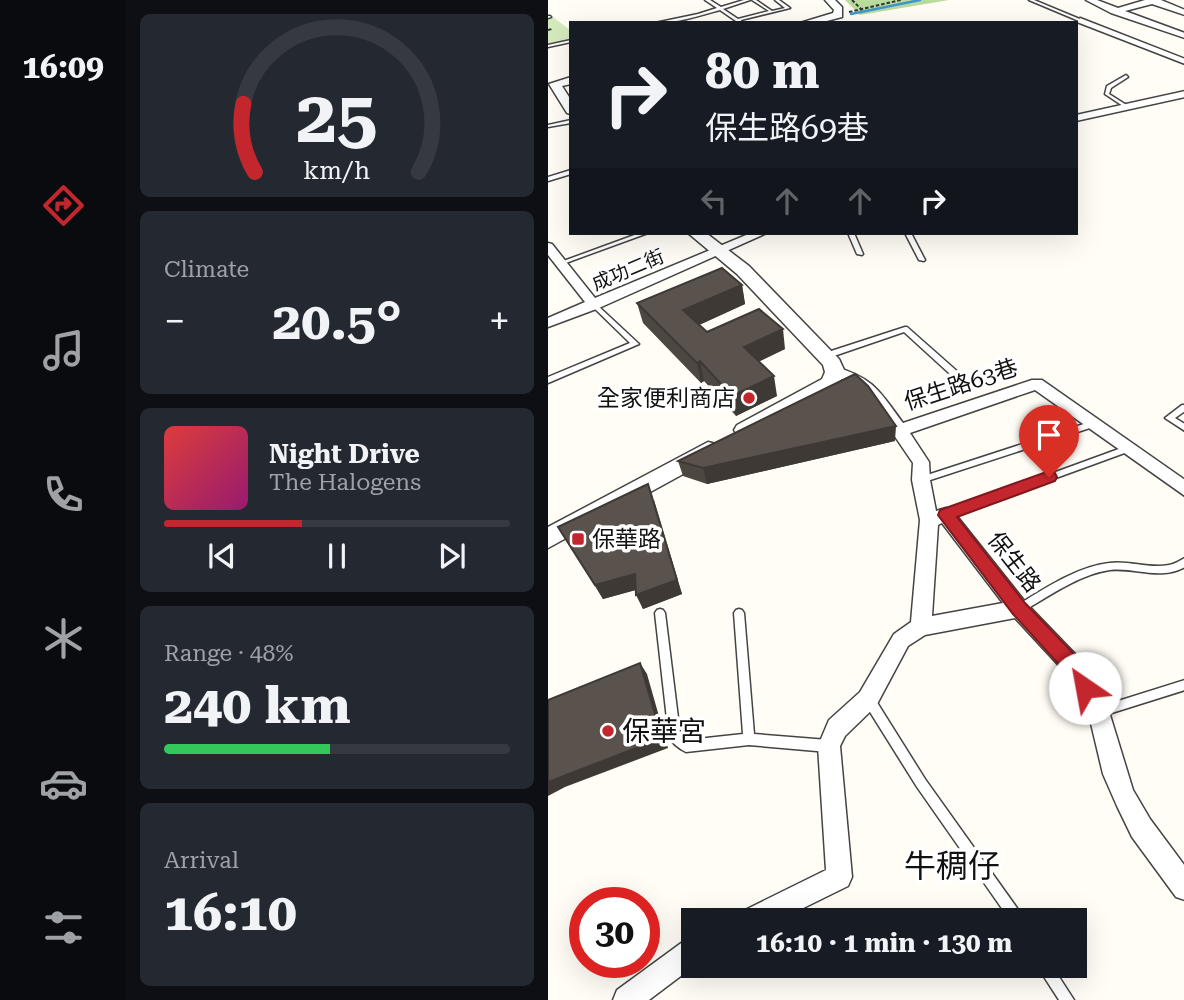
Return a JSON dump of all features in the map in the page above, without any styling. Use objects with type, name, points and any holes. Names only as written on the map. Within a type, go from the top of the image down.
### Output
[{"type":"street","points":[[814,21],[833,17],[840,12],[830,0]]},
{"type":"street","points":[[1090,0],[1184,36]]},
{"type":"street","points":[[1105,13],[1153,0],[1184,13]]},
{"type":"street","points":[[1080,20],[1092,17]]},
{"type":"street","points":[[1080,20],[1184,62]]},
{"type":"street","points":[[569,81],[552,85],[569,107]]},
{"type":"street","points":[[1078,118],[1184,94]]},
{"type":"street","name":"保生路","points":[[699,235],[743,270],[830,364],[857,379],[875,396],[921,462],[921,480],[938,518],[1071,664],[1099,712],[1115,774],[1125,798],[1141,828],[1184,888]]},
{"type":"street","name":"成功二街","points":[[548,323],[756,235]]},
{"type":"street","points":[[548,247],[594,305]]},
{"type":"street","points":[[548,538],[830,383],[830,364]]},
{"type":"street","name":"保生路63巷","points":[[900,430],[1037,384],[1093,424]]},
{"type":"street","points":[[1093,424],[1184,490]]},
{"type":"street","points":[[921,627],[938,518]]},
{"type":"street","points":[[776,908],[838,877],[829,746],[837,728],[868,699],[901,640],[921,627],[1019,609]]},
{"type":"street","points":[[627,1000],[681,959]]},
{"type":"lane","points":[[707,0],[737,20],[788,8],[777,0]]},
{"type":"lane","points":[[668,21],[748,0]]},
{"type":"lane","points":[[754,0],[771,12]]},
{"type":"lane","points":[[1031,0],[1080,20]]},
{"type":"lane","points":[[689,17],[699,21]]},
{"type":"lane","points":[[548,46],[569,41]]},
{"type":"lane","points":[[1126,76],[1109,87],[1107,94],[1126,107]]},
{"type":"lane","points":[[548,126],[569,121]]},
{"type":"lane","points":[[548,179],[569,173]]},
{"type":"lane","points":[[561,263],[639,235]]},
{"type":"lane","points":[[852,235],[860,254]]},
{"type":"lane","points":[[909,235],[922,260]]},
{"type":"lane","points":[[548,380],[635,344],[594,305]]},
{"type":"lane","points":[[830,364],[905,329],[964,382]]},
{"type":"lane","points":[[1184,407],[1169,418],[1184,428]]},
{"type":"lane","points":[[921,480],[1093,424]]},
{"type":"lane","points":[[938,518],[1127,449]]},
{"type":"lane","points":[[1019,609],[1054,588],[1109,566],[1165,571],[1175,570],[1184,562]]},
{"type":"lane","points":[[660,613],[675,737],[686,747],[749,739],[829,746]]},
{"type":"lane","points":[[739,613],[749,739]]},
{"type":"lane","points":[[1099,712],[1183,688]]},
{"type":"lane","points":[[868,699],[921,783],[1009,908]]},
{"type":"lane","points":[[1052,978],[1067,1000]]},
{"type":"path","points":[[852,0],[861,9]]},
{"type":"path","points":[[840,12],[901,0]]},
{"type":"green space","points":[[845,0],[949,0],[860,15]]},
{"type":"green space","points":[[553,17],[569,29],[569,39],[548,44],[548,18]]},
{"type":"building","points":[[722,268],[742,285],[683,310],[707,332],[759,309],[783,329],[744,347],[774,376],[732,396],[700,361],[697,363],[637,303]]},
{"type":"building","points":[[855,374],[868,386],[896,426],[703,468],[678,461]]},
{"type":"building","points":[[648,484],[677,580],[636,595],[635,574],[595,585],[558,527]]},
{"type":"building","name":"保華宮","points":[[640,663],[662,738],[548,782],[548,700]]},
{"type":"waterway","points":[[851,14],[920,0]]},
{"type":"place","name":"全家便利商店","points":[[749,398]]},
{"type":"place","name":"保華路","points":[[578,539]]},
{"type":"place","name":"保華宮","points":[[608,731]]},
{"type":"district","name":"牛稠仔","points":[[952,866]]},
{"type":"route","points":[[1049,477],[946,515],[1019,609],[1071,664],[1085,688]]}]
